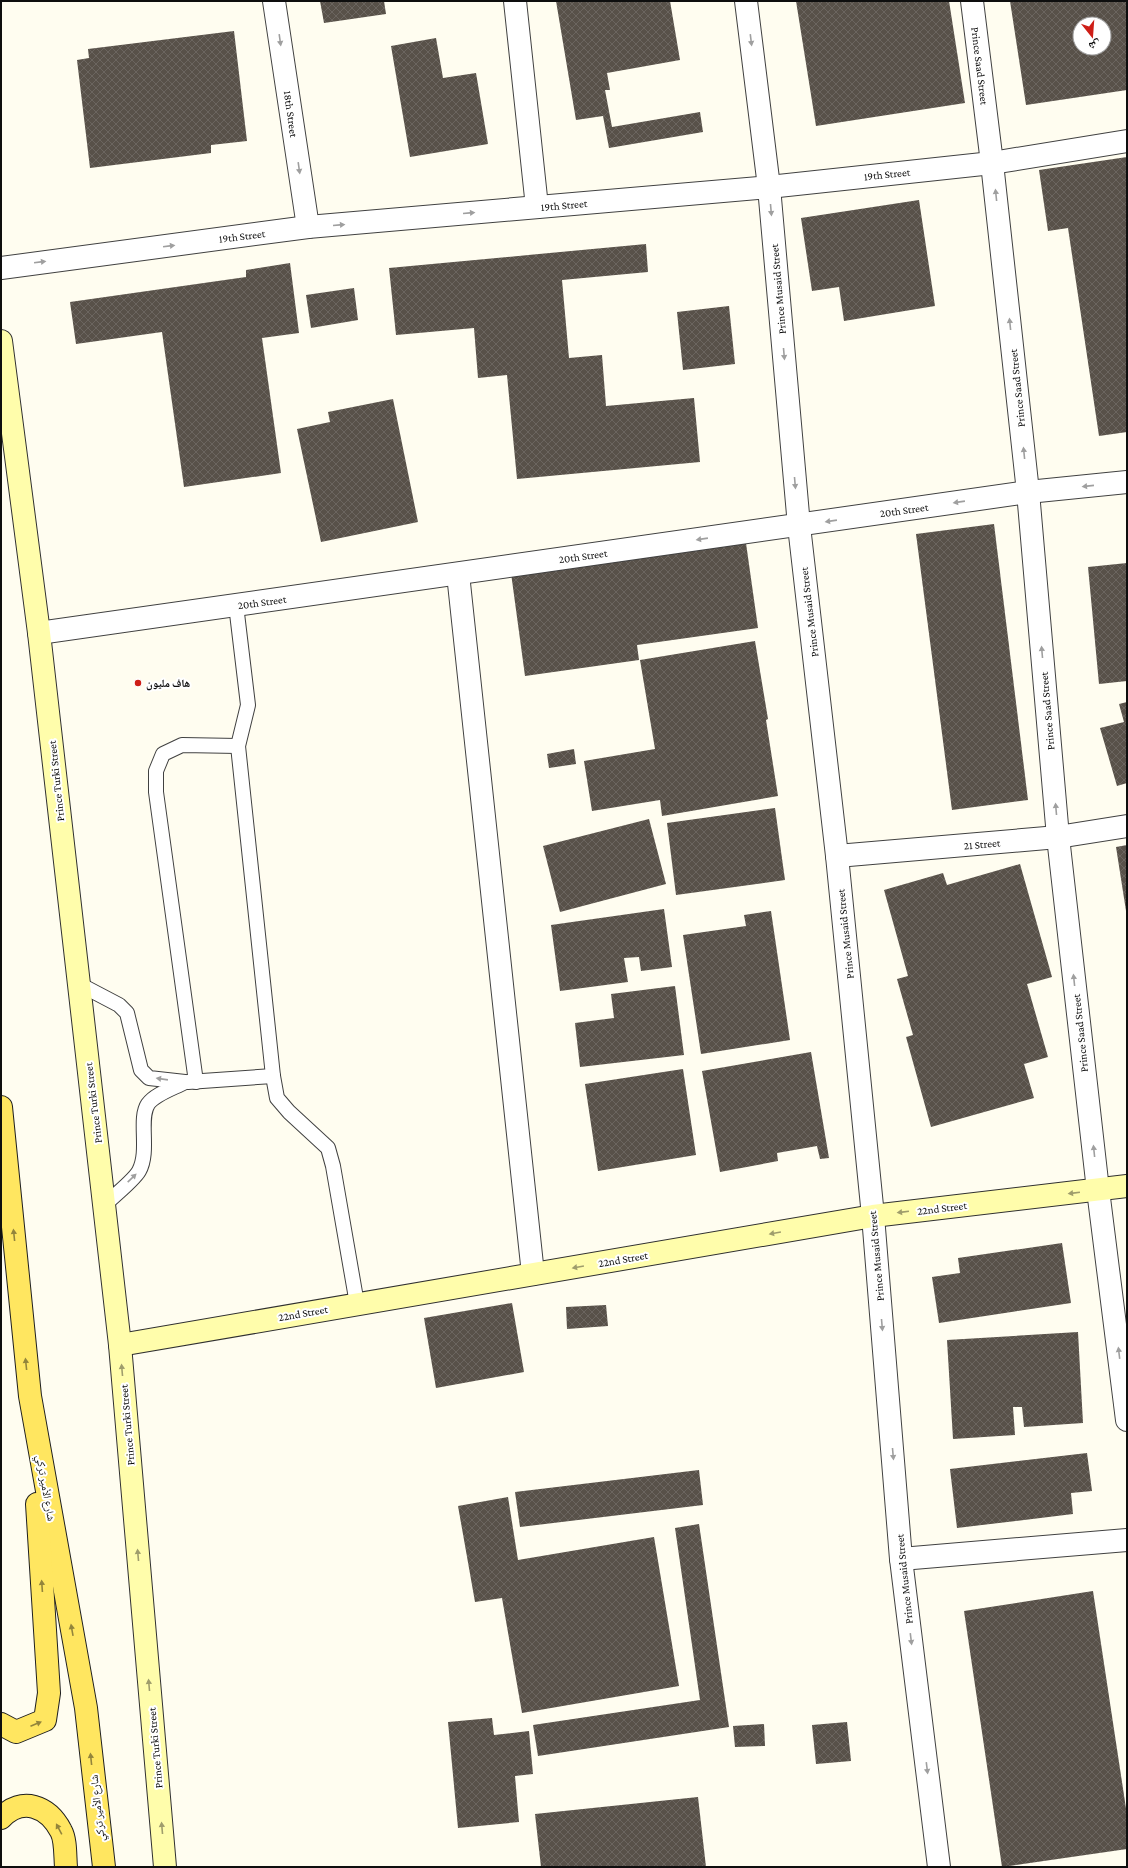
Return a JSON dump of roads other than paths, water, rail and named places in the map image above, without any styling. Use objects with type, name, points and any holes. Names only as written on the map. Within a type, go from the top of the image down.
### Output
[{"type":"main road","name":"شارع الأمير تركي","points":[[1,1107],[30,1396],[86,1708],[104,1867]]},
{"type":"main road","points":[[1,1724],[16,1732],[45,1720],[49,1693],[30,1396]]},
{"type":"main road","points":[[1,1818],[6,1812],[19,1806],[32,1806],[46,1811],[62,1832],[66,1867]]},
{"type":"street","name":"18th Street","points":[[274,1],[308,228]]},
{"type":"street","points":[[515,1],[536,207]]},
{"type":"street","name":"Prince Musaid Street","points":[[746,1],[769,187],[799,526],[837,856],[873,1216],[901,1559],[939,1867]]},
{"type":"street","name":"Prince Saad Street","points":[[972,1],[992,163],[1028,492],[1058,837],[1098,1190],[1127,1420]]},
{"type":"street","name":"19th Street","points":[[1,268],[308,228],[769,187],[992,163],[1127,141]]},
{"type":"street","name":"Prince Turki Street","points":[[1,341],[39,633],[120,1345],[165,1867]]},
{"type":"street","name":"20th Street","points":[[39,633],[799,526],[1028,492],[1127,482]]},
{"type":"street","points":[[458,574],[533,1274]]},
{"type":"street","name":"21 Street","points":[[837,856],[1058,837],[1127,826]]},
{"type":"street","name":"22nd Street","points":[[120,1345],[873,1216],[1127,1186]]},
{"type":"street","points":[[901,1559],[1127,1540]]},
{"type":"lane","points":[[236,605],[248,705],[238,746],[273,1076],[277,1098],[289,1112],[328,1148],[333,1166],[358,1304]]},
{"type":"lane","points":[[190,1082],[156,792],[156,771],[163,754],[182,745],[238,746]]},
{"type":"lane","points":[[79,984],[120,1005],[127,1013],[141,1070],[149,1078],[190,1082],[273,1076]]},
{"type":"lane","points":[[104,1205],[139,1172],[145,1149],[145,1115],[147,1105],[155,1098],[190,1082]]},
{"type":"place","name":"هاف مليون","points":[[138,683]]}]
